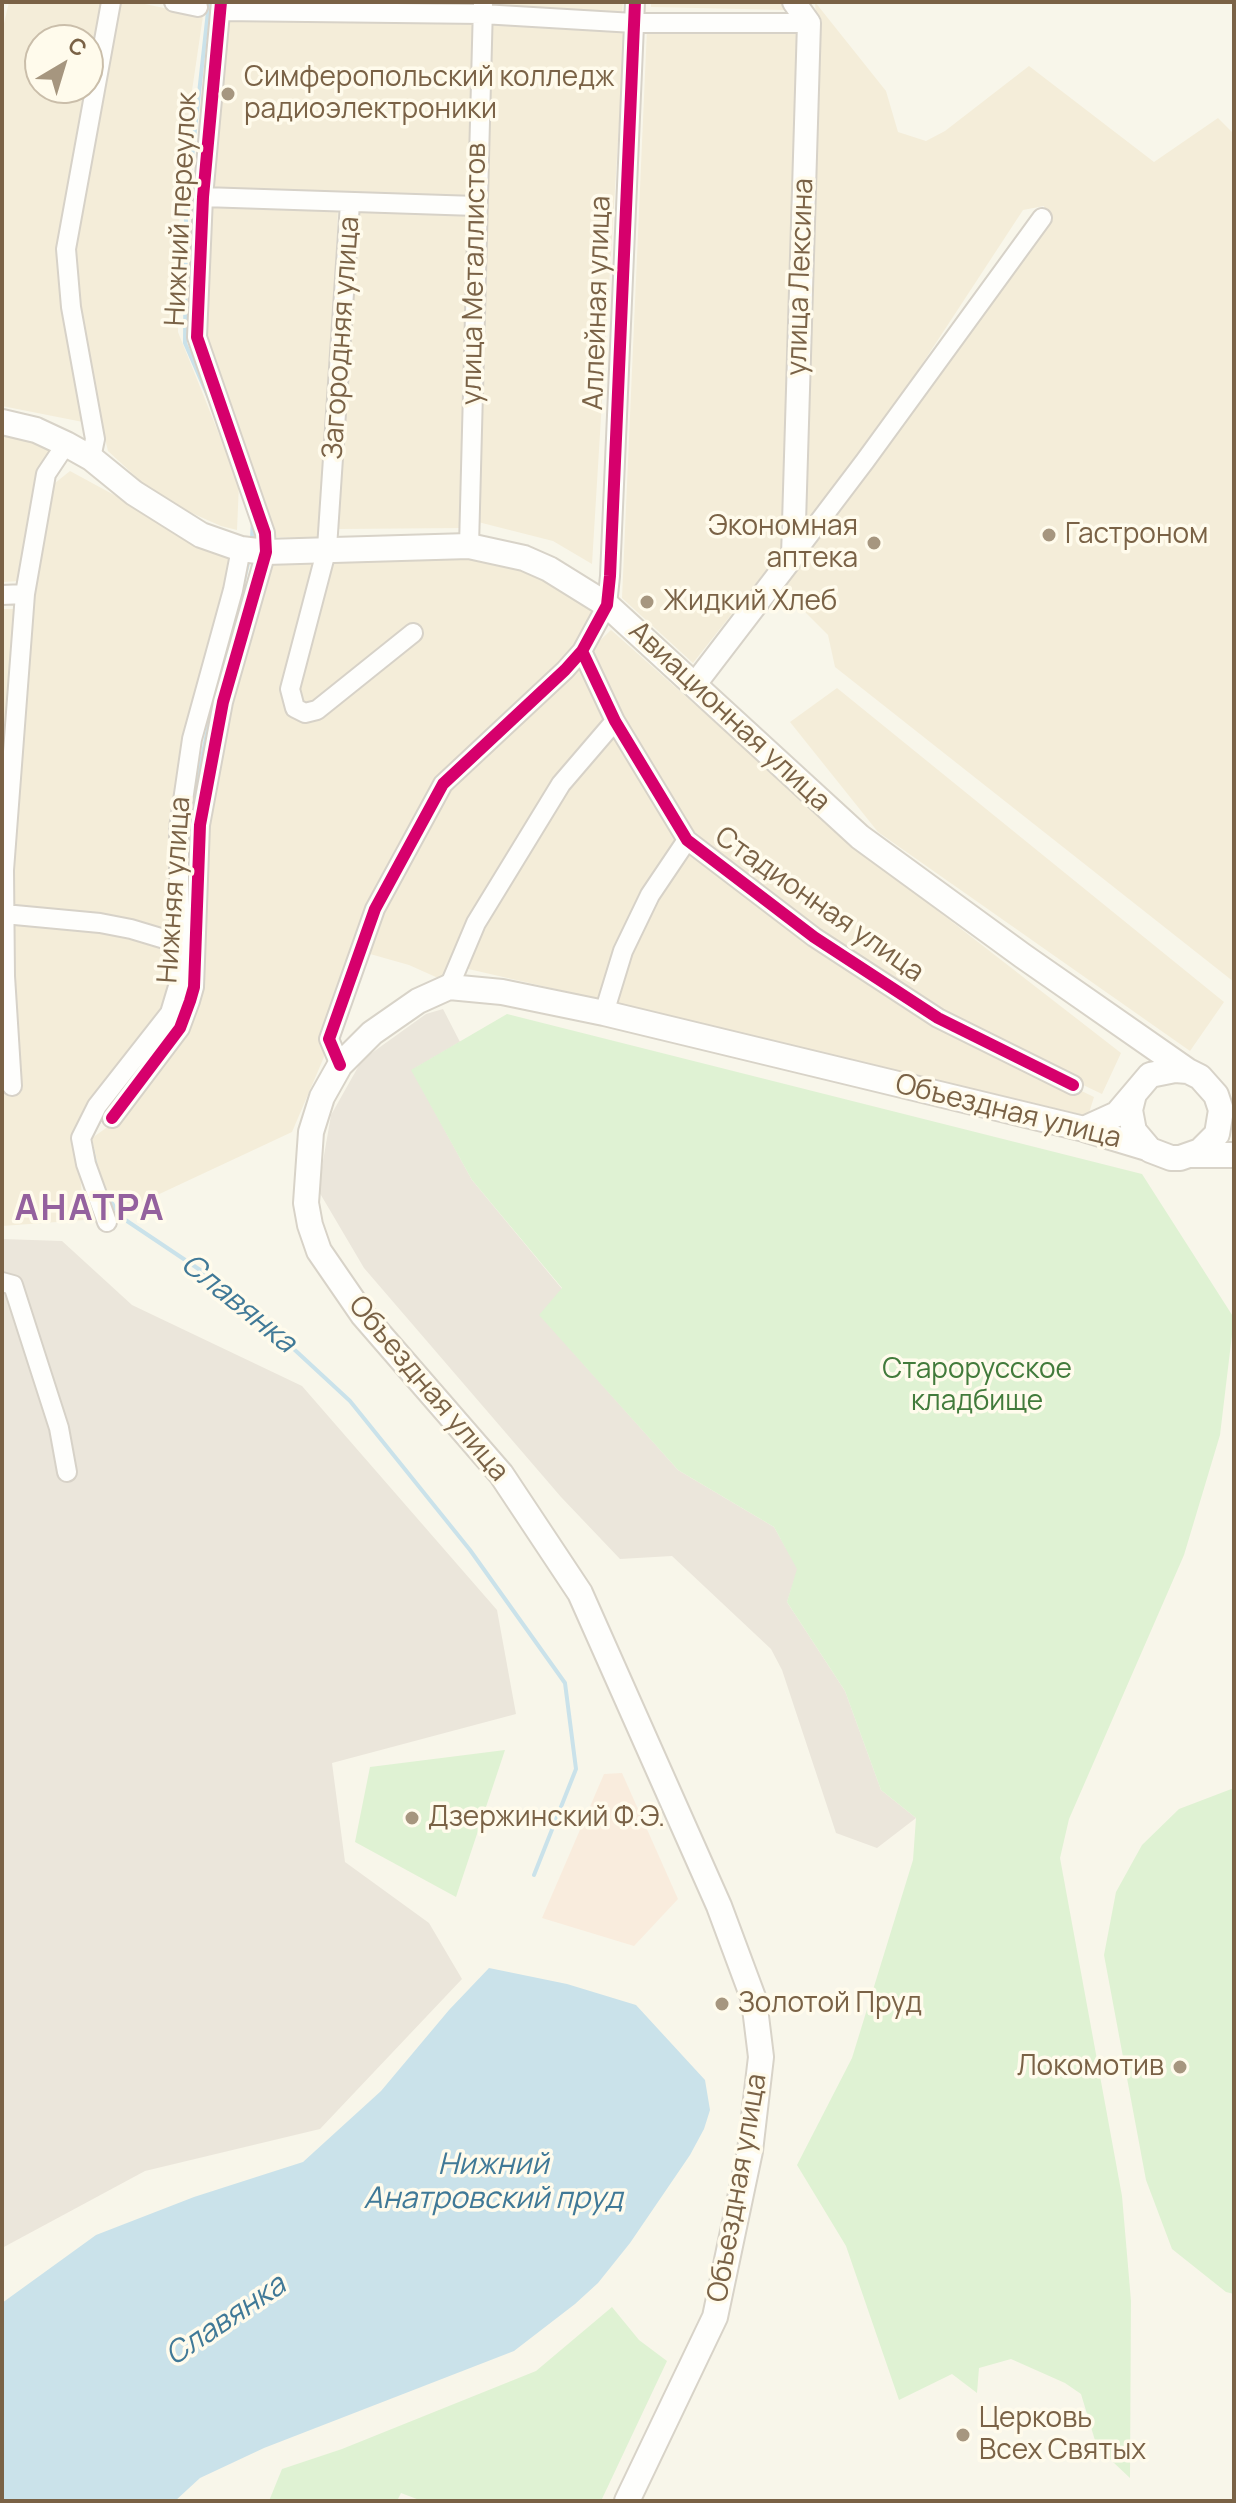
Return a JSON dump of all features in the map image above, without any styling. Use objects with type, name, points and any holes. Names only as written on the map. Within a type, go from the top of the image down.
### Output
[{"type":"main road","name":"Авиационная улица","points":[[2,422],[36,430],[66,444],[91,458],[134,493],[201,535],[241,549],[266,552],[469,546],[524,558],[549,569],[607,605],[860,837],[1011,948],[1188,1071]]},
{"type":"main road","name":"Объездная улица","points":[[627,2501],[715,2317],[750,2151],[761,2057],[754,2000],[713,1892],[580,1593],[501,1474],[363,1315],[319,1251],[306,1203],[311,1132],[322,1097],[340,1065],[358,1045],[393,1016],[449,987],[502,992],[604,1013],[1084,1129],[1147,1148]]},
{"type":"main road","points":[[1138,1036],[1144,1056],[1138,1089],[1130,1110],[1134,1131],[1147,1148],[1171,1158],[1234,1155]]},
{"type":"main road","points":[[1084,1129],[1117,1114],[1138,1089],[1161,1071],[1188,1071],[1200,1077],[1225,1101],[1217,1134],[1200,1151],[1190,1155]]},
{"type":"street","points":[[91,458],[95,439],[71,307],[66,249],[111,2]]},
{"type":"street","points":[[174,2],[198,7]]},
{"type":"street","name":"Аллейная улица","points":[[607,605],[635,2]]},
{"type":"street","points":[[794,2],[809,23]]},
{"type":"street","points":[[220,6],[482,8],[634,23],[809,23]]},
{"type":"street","name":"Нижний переулок","points":[[220,6],[203,197],[197,337],[265,533],[266,552]]},
{"type":"street","name":"улица Металлистов","points":[[469,546],[482,8]]},
{"type":"street","name":"улица Лексина","points":[[793,556],[809,23]]},
{"type":"street","points":[[203,197],[350,203]]},
{"type":"street","name":"Загородняя улица","points":[[413,633],[317,710],[305,713],[295,708],[290,689],[327,548],[350,203],[476,206]]},
{"type":"street","points":[[695,684],[1042,218]]},
{"type":"street","points":[[12,1086],[5,976],[3,870],[25,594],[46,474],[66,444]]},
{"type":"street","name":"Нижняя улица","points":[[107,1222],[86,1164],[81,1138],[97,1106],[170,1013],[179,983],[179,828],[192,739],[233,590],[241,549]]},
{"type":"street","name":"Нижняя улица","points":[[112,1118],[180,1028],[194,987],[200,825],[223,702],[266,552]]},
{"type":"street","points":[[2,595],[25,594]]},
{"type":"street","points":[[340,1065],[329,1039],[375,909],[443,784],[565,670],[582,651],[607,605]]},
{"type":"street","name":"Стадионная улица","points":[[582,651],[615,721],[687,840],[814,937],[938,1018],[1073,1085]]},
{"type":"street","points":[[449,987],[476,923],[561,784],[615,721]]},
{"type":"street","points":[[604,1013],[629,937],[650,895],[687,840]]},
{"type":"street","points":[[4,914],[100,923],[181,944]]},
{"type":"street","points":[[2,1282],[13,1285],[59,1428],[67,1472]]},
{"type":"shaded area","points":[[9,2],[106,2],[102,24],[24,24],[24,104],[87,104],[59,253],[88,423],[2,406],[2,32]]},
{"type":"shaded area","points":[[121,2],[203,16],[180,172],[178,332],[239,484],[237,530],[160,499],[108,451],[79,332],[74,237],[101,104],[104,104],[104,87]]},
{"type":"shaded area","points":[[349,2],[479,2],[478,9],[349,6]]},
{"type":"shaded area","points":[[488,2],[623,2],[622,14],[488,9]]},
{"type":"shaded area","points":[[651,2],[783,2],[788,10],[651,7]]},
{"type":"shaded area","points":[[815,2],[886,91],[898,132],[926,141],[945,131],[1029,66],[1154,162],[1218,118],[1234,134],[1234,982],[835,667],[828,635],[782,589],[1048,227],[1044,206],[1023,210],[856,465],[803,532],[817,32]]},
{"type":"shaded area","points":[[220,14],[478,17],[474,203],[338,210],[322,538],[271,537],[201,341]]},
{"type":"shaded area","points":[[491,17],[625,26],[592,564],[553,541],[478,522]]},
{"type":"shaded area","points":[[647,29],[805,32],[784,548],[693,663],[622,598]]},
{"type":"shaded area","points":[[352,205],[472,208],[463,528],[338,529]]},
{"type":"shaded area","points":[[2,432],[50,445],[20,581],[2,582]]},
{"type":"shaded area","points":[[70,471],[232,559],[187,744],[176,966],[161,1013],[77,1135],[84,1220],[2,1226],[2,955],[31,595],[50,487]]},
{"type":"shaded area","points":[[467,554],[537,574],[598,610],[578,650],[441,781],[325,1034],[324,1057],[292,1132],[123,1211],[101,1183],[92,1138],[116,1121],[193,1013],[205,827],[218,757],[268,564]]},
{"type":"shaded area","points":[[2,609],[17,609],[2,749]]},
{"type":"shaded area","points":[[611,630],[853,845],[1121,1053],[1102,1094],[939,1016],[732,873],[688,835],[641,754],[590,650]]},
{"type":"shaded area","points":[[582,657],[612,719],[447,982],[409,965],[363,952],[445,785]]},
{"type":"shaded area","points":[[837,688],[1224,1002],[1190,1051],[878,832],[790,722]]},
{"type":"shaded area","points":[[610,734],[683,840],[599,999],[464,968],[490,907],[575,774]]},
{"type":"shaded area","points":[[687,851],[935,1020],[1094,1097],[1088,1116],[610,1002],[637,926]]},
{"type":"shaded area","points":[[443,1009],[460,1042],[412,1070],[472,1180],[562,1289],[540,1315],[678,1470],[774,1527],[798,1569],[787,1602],[845,1691],[881,1790],[916,1818],[877,1848],[836,1833],[782,1670],[771,1649],[672,1556],[620,1559],[561,1497],[364,1268],[318,1190],[331,1115],[362,1060],[426,1014]]},
{"type":"shaded area","points":[[2,1239],[62,1241],[132,1305],[302,1386],[497,1610],[516,1714],[332,1763],[345,1862],[429,1923],[462,1979],[320,2129],[145,2171],[2,2248]]},
{"type":"shaded area","points":[[622,1773],[678,1899],[634,1946],[542,1918],[604,1774]]},
{"type":"green space","name":"Старорусское кладбище","points":[[507,1014],[1142,1174],[1234,1318],[1220,1435],[1184,1555],[1069,1819],[1060,1858],[1122,2196],[1131,2301],[1130,2478],[1097,2447],[1081,2394],[1065,2383],[1011,2359],[979,2368],[977,2393],[952,2374],[899,2400],[846,2246],[797,2165],[852,2058],[913,1860],[916,1818],[881,1790],[845,1691],[787,1602],[797,1569],[774,1527],[678,1470],[539,1315],[562,1288],[472,1180],[411,1070]]},
{"type":"green space","points":[[505,1750],[456,1897],[355,1842],[370,1767]]},
{"type":"green space","name":"Локомотив","points":[[1234,1788],[1234,2294],[1226,2292],[1172,2249],[1146,2180],[1104,1955],[1116,1892],[1142,1845],[1179,1809]]},
{"type":"green space","points":[[612,2307],[639,2340],[667,2361],[601,2501],[422,2501],[401,2493],[397,2501],[269,2501],[282,2469],[342,2449],[536,2371]]},
{"type":"water","name":"Нижний Анатровский пруд","points":[[489,1968],[567,1984],[636,2005],[705,2080],[710,2110],[704,2129],[690,2155],[630,2243],[598,2283],[514,2351],[264,2448],[200,2478],[175,2501],[2,2501],[2,2303],[96,2235],[194,2197],[303,2162],[381,2091]]},
{"type":"waterway","name":"Славянка","points":[[209,2],[186,212],[185,343],[211,403]]},
{"type":"waterway","name":"Славянка","points":[[252,538],[253,520]]},
{"type":"waterway","name":"Славянка","points":[[244,580],[249,559]]},
{"type":"waterway","name":"Славянка","points":[[189,878],[188,826],[220,670]]},
{"type":"waterway","name":"Славянка","points":[[93,1133],[108,1105]]},
{"type":"waterway","name":"Славянка","points":[[92,1149],[96,1167]]},
{"type":"waterway","name":"Славянка","points":[[106,1194],[121,1217],[230,1290],[350,1401],[470,1550],[565,1683],[576,1769],[534,1875]]},
{"type":"cycle path","points":[[112,1118],[180,1028],[194,987],[200,825],[223,702],[266,552],[265,533],[197,337],[203,197],[221,2]]},
{"type":"cycle path","points":[[340,1065],[329,1039],[375,909],[443,784],[565,670],[582,651],[607,605],[635,2]]},
{"type":"cycle path","points":[[582,651],[615,721],[687,840],[814,937],[938,1018],[1073,1085]]},
{"type":"place","name":"Симферопольский колледж радиоэлектроники","points":[[228,94]]},
{"type":"place","name":"Гастроном","points":[[1049,535]]},
{"type":"place","name":"Экономная аптека","points":[[874,543]]},
{"type":"place","name":"Жидкий Хлеб","points":[[647,602]]},
{"type":"place","name":"Дзержинский Ф.Э.","points":[[412,1818]]},
{"type":"place","name":"Золотой Пруд","points":[[722,2004]]},
{"type":"place","name":"Локомотив","points":[[1180,2067]]},
{"type":"place","name":"Церковь Всех Святых","points":[[963,2435]]},
{"type":"district","name":"АНАТРА","points":[[90,1210]]}]
